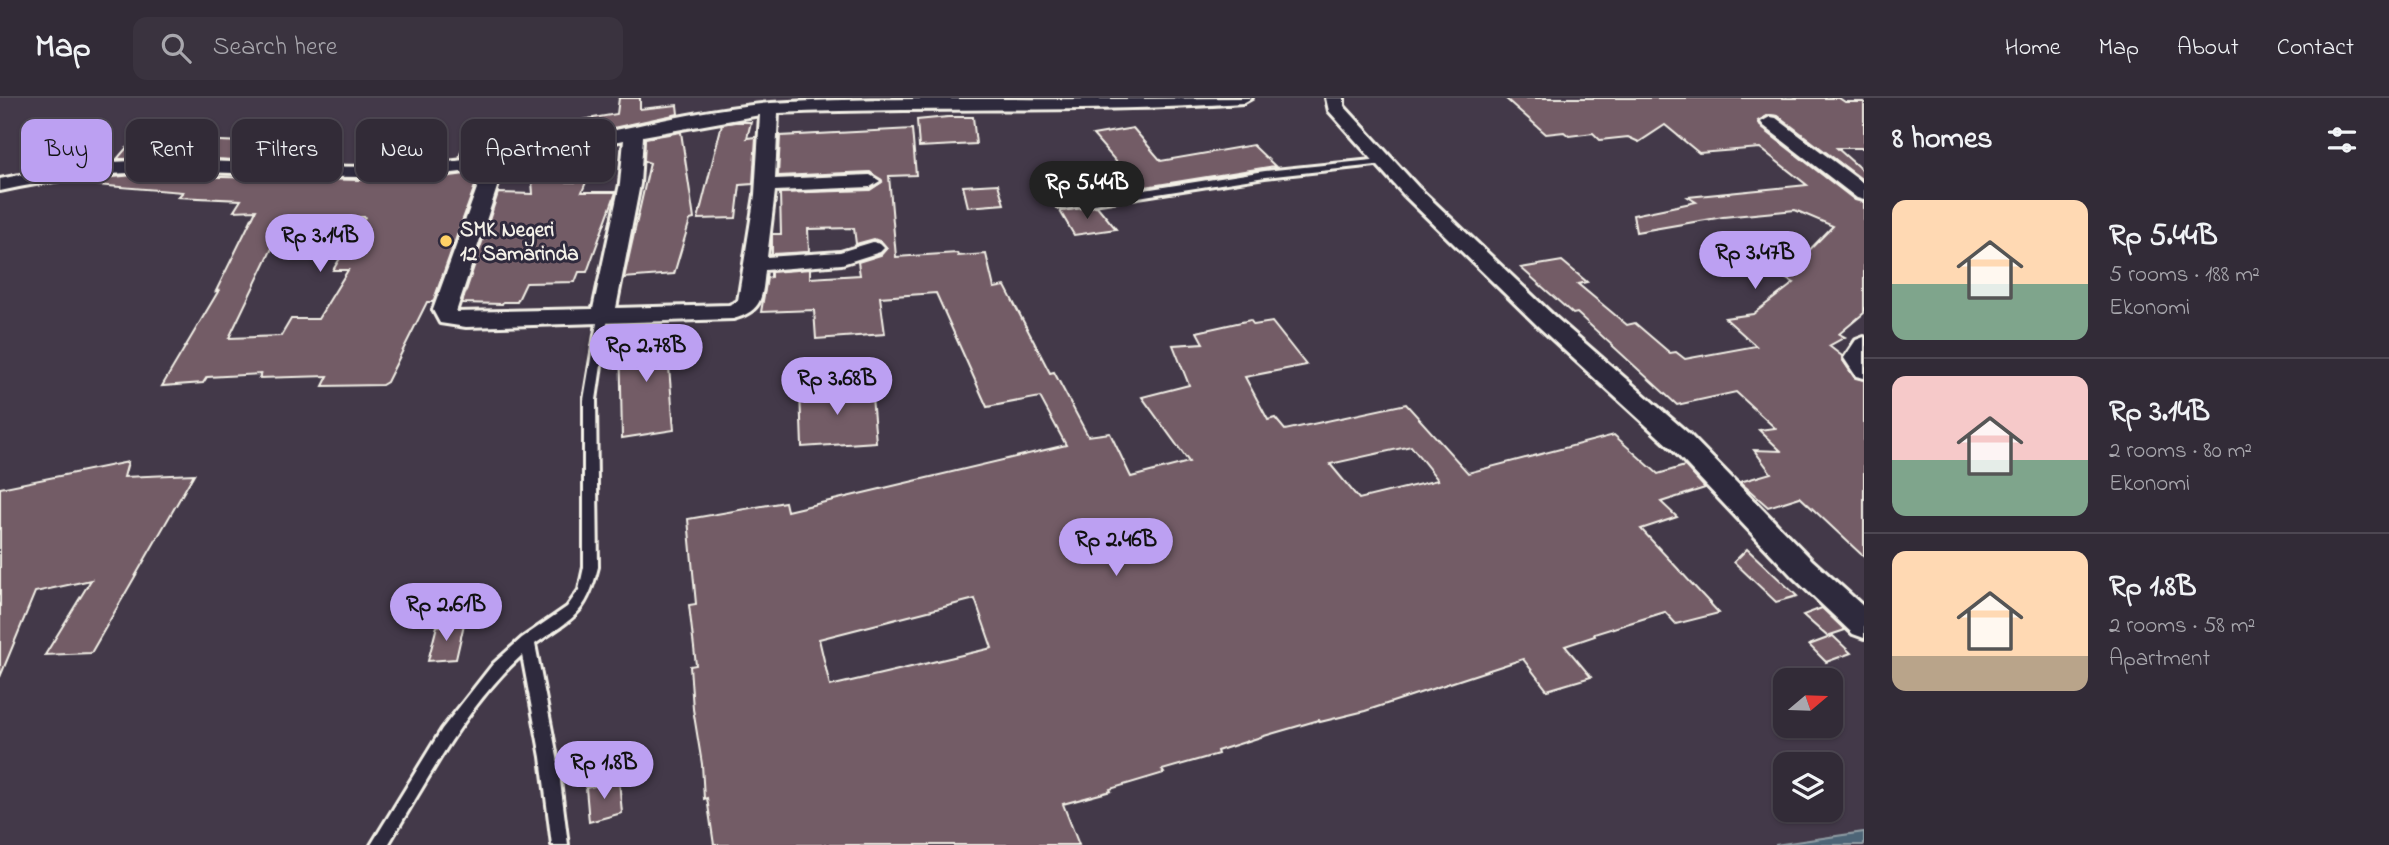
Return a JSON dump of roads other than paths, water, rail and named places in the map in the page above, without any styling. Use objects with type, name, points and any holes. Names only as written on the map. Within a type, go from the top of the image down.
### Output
[{"type":"street","points":[[615,137],[769,108],[897,101],[1102,103],[1243,98]]},
{"type":"street","points":[[1335,98],[1335,107],[1382,162],[1509,286],[1679,441],[1802,568],[1864,625]]},
{"type":"street","points":[[694,105],[710,117]]},
{"type":"street","points":[[489,182],[444,310],[445,315],[452,320],[603,317],[741,310],[750,300],[766,185],[769,108]]},
{"type":"street","points":[[1770,122],[1864,194]]},
{"type":"street","points":[[603,317],[630,184],[634,133]]},
{"type":"street","points":[[0,185],[66,171],[98,169],[180,166],[391,172],[461,167]]},
{"type":"street","points":[[766,185],[870,181]]},
{"type":"street","points":[[755,264],[842,258],[873,248]]},
{"type":"street","points":[[1864,345],[1856,358],[1864,370]]},
{"type":"lane","points":[[1062,206],[1265,174],[1382,162]]},
{"type":"lane","points":[[379,845],[447,734],[498,668],[527,642],[572,611],[585,591],[591,567],[590,400],[603,317]]},
{"type":"lane","points":[[527,642],[550,757],[559,845]]},
{"type":"water","points":[[1864,832],[1864,845],[1775,845]]},
{"type":"place","name":"SMK Negeri 12 Samarinda","points":[[446,241]]}]
